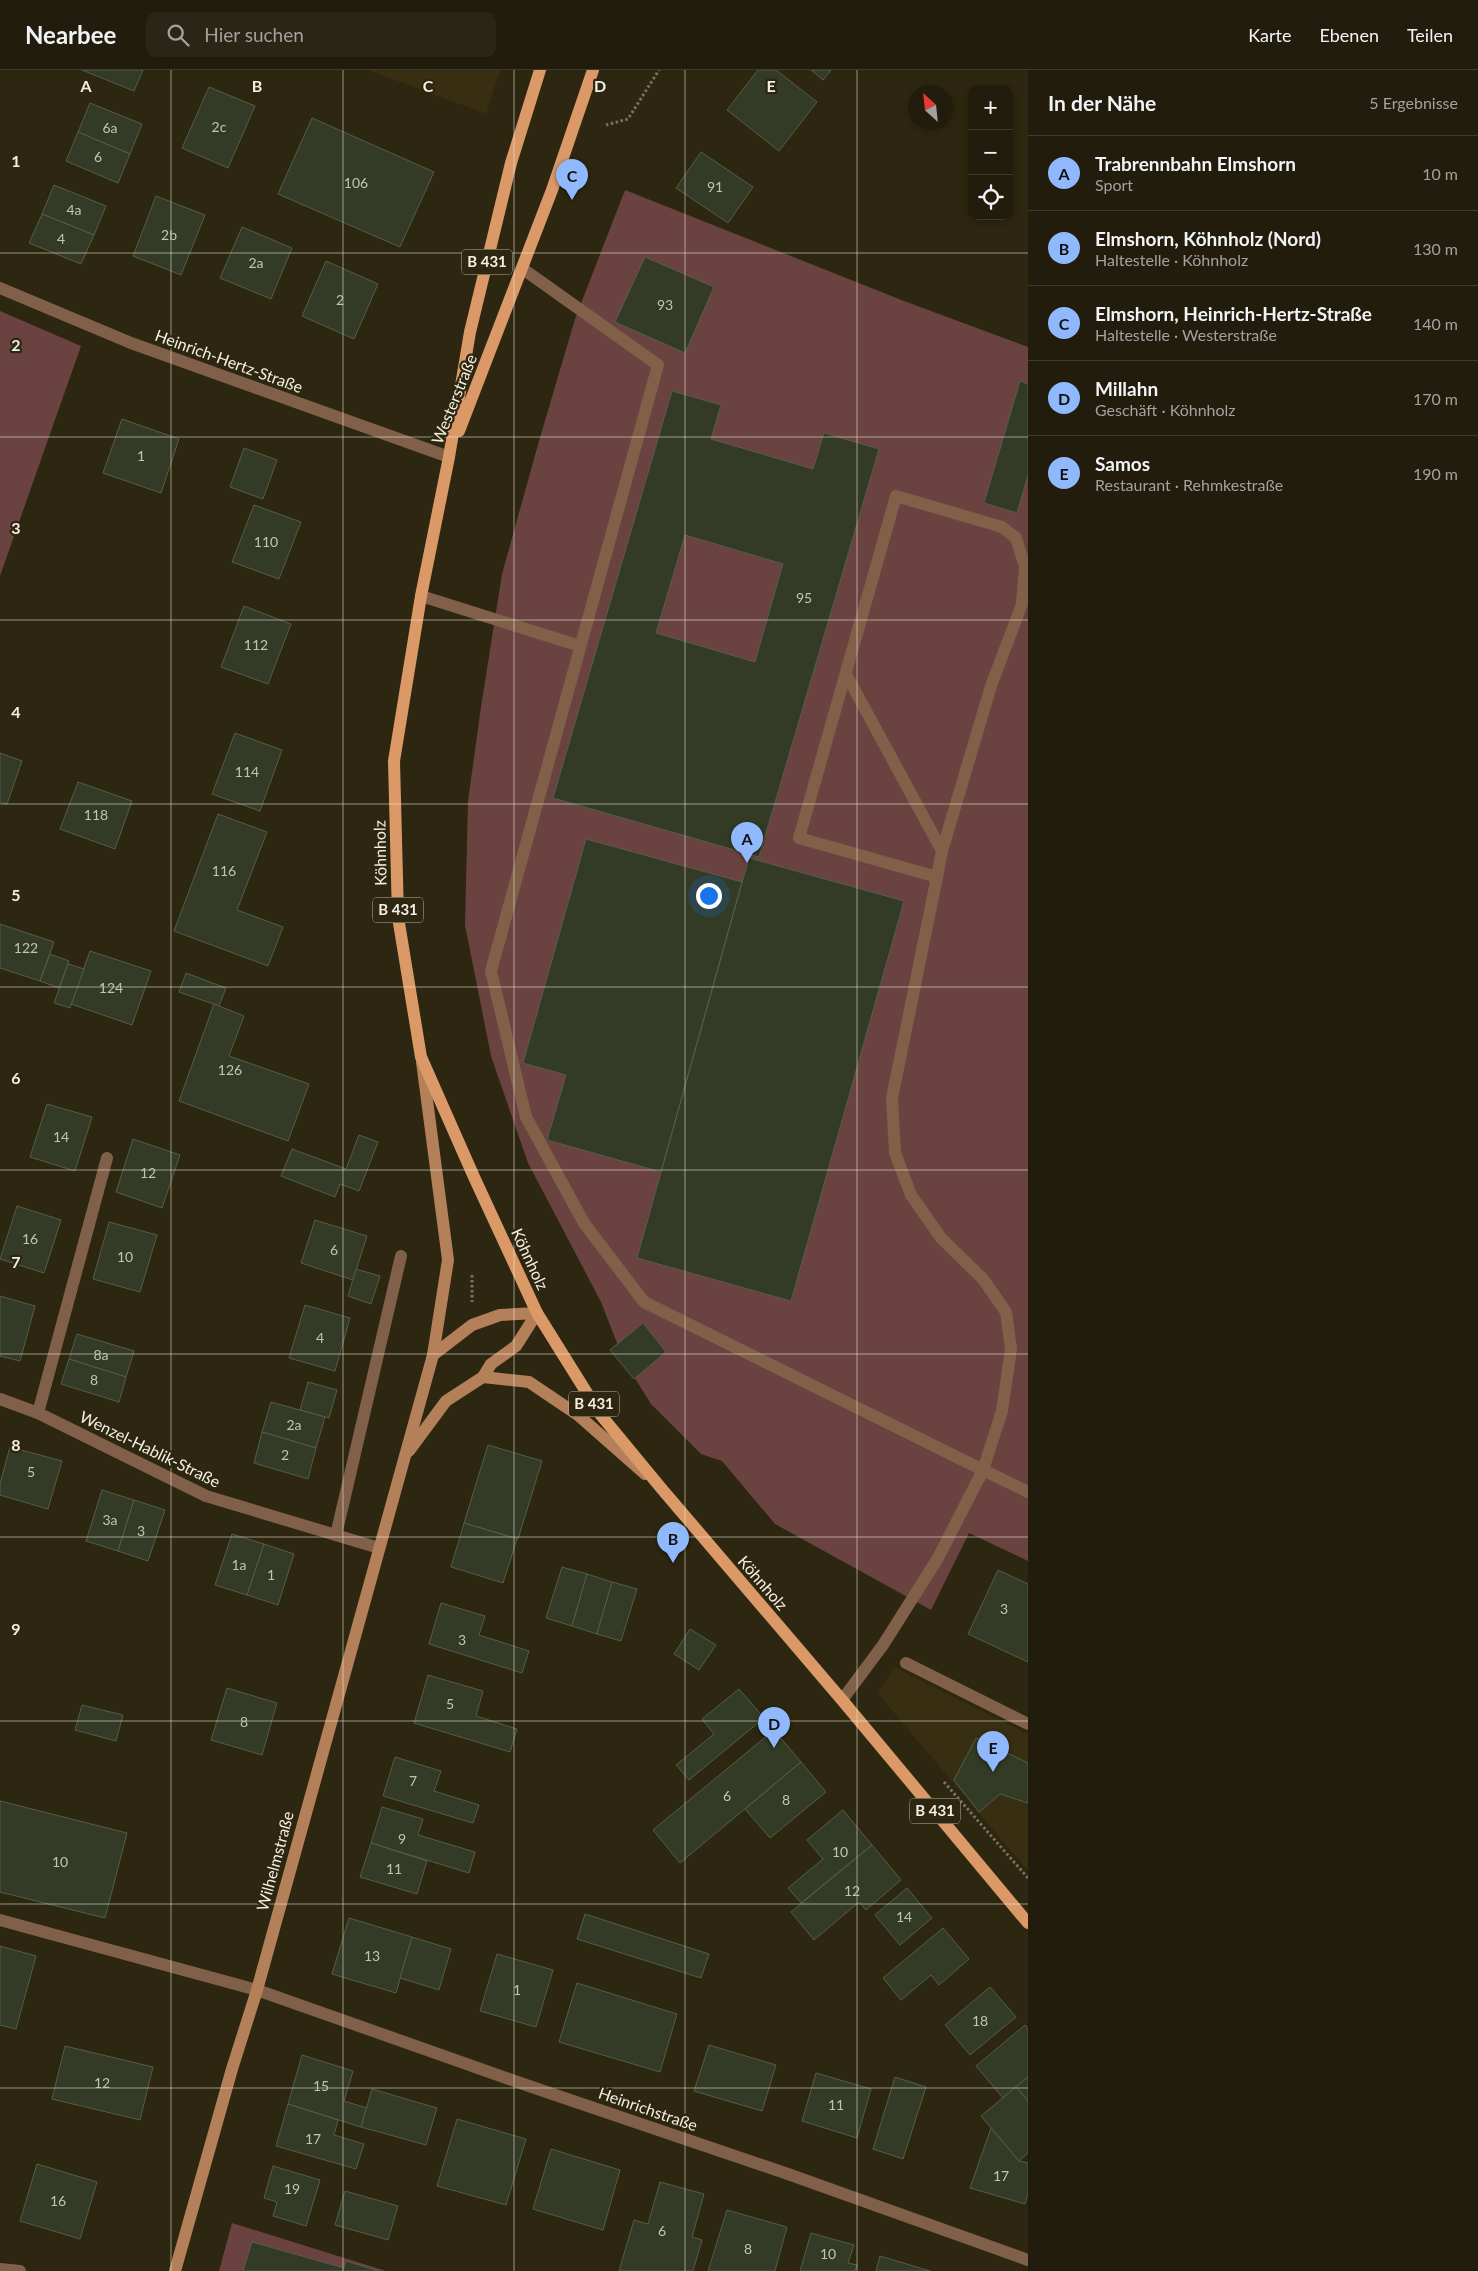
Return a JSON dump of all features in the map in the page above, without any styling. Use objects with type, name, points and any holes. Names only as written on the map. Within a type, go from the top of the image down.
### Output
[{"type":"main road","name":"Westerstraße","points":[[449,457],[470,332],[511,163],[540,70]]},
{"type":"main road","name":"Westerstraße","points":[[449,457],[552,190],[593,70]]},
{"type":"main road","name":"Köhnholz","points":[[449,457],[421,596],[394,761],[398,918],[421,1057],[537,1313],[600,1414],[660,1488],[842,1700],[1028,1923]]},
{"type":"main road","name":"Wilhelmstraße","points":[[175,2271],[232,2069],[257,1990],[433,1356],[448,1260],[421,1057]]},
{"type":"main road","name":"Wilhelmstraße","points":[[404,1460],[446,1401],[483,1377],[491,1364],[516,1346],[537,1313]]},
{"type":"main road","points":[[433,1356],[472,1325],[500,1315],[537,1313]]},
{"type":"main road","points":[[483,1377],[530,1382],[578,1415],[660,1488]]},
{"type":"street","points":[[522,269],[658,365],[491,970],[526,1117],[584,1223],[644,1302],[1028,1492]]},
{"type":"street","name":"Heinrich-Hertz-Straße","points":[[0,288],[131,343],[449,457]]},
{"type":"street","points":[[842,1700],[882,1645],[938,1558],[983,1470],[1002,1411],[1011,1349],[1006,1312],[983,1279],[941,1238],[911,1195],[895,1153],[892,1098],[937,877],[942,851],[991,686],[1022,604],[1024,567],[1016,538],[1002,526],[896,496],[799,838],[937,877]]},
{"type":"street","points":[[421,596],[580,646]]},
{"type":"street","points":[[846,674],[942,851]]},
{"type":"street","points":[[38,1413],[107,1158]]},
{"type":"street","points":[[336,1535],[401,1256]]},
{"type":"street","name":"Wenzel-Hablik-Straße","points":[[0,1399],[38,1413],[206,1496],[379,1548]]},
{"type":"street","points":[[906,1663],[1028,1724]]},
{"type":"street","name":"Heinrichstraße","points":[[0,1920],[257,1990],[529,2086],[788,2174],[1028,2260]]},
{"type":"street","points":[[0,2269],[20,2271]]},
{"type":"path","points":[[606,125],[628,119],[659,70]]},
{"type":"shaded area","points":[[368,70],[500,70],[486,114]]},
{"type":"shaded area","points":[[625,190],[904,301],[1028,347],[1028,1561],[969,1533],[931,1610],[775,1524],[722,1461],[701,1454],[651,1404],[624,1361],[601,1302],[528,1163],[491,1056],[465,925],[468,801],[481,707],[502,574],[539,441],[575,319]]},
{"type":"shaded area","points":[[0,311],[81,346],[0,576]]},
{"type":"shaded area","points":[[894,1667],[1028,1734],[1028,1871],[878,1694]]},
{"type":"shaded area","points":[[232,2223],[386,2271],[219,2271]]},
{"type":"building","points":[[82,70],[143,70],[134,91]]},
{"type":"building","points":[[758,70],[776,70],[817,102],[779,151],[727,110]]},
{"type":"building","points":[[811,70],[831,70],[823,80]]},
{"type":"building","points":[[209,87],[255,106],[228,168],[182,148]]},
{"type":"building","points":[[90,103],[142,124],[130,154],[78,132]]},
{"type":"building","points":[[312,118],[434,172],[400,247],[278,194]]},
{"type":"building","points":[[78,132],[130,154],[118,183],[66,161]]},
{"type":"building","points":[[701,152],[753,187],[728,223],[676,188]]},
{"type":"building","points":[[54,185],[106,206],[94,235],[42,214]]},
{"type":"building","points":[[156,196],[205,215],[181,275],[133,256]]},
{"type":"building","points":[[42,214],[94,235],[81,264],[29,243]]},
{"type":"building","points":[[242,227],[292,248],[271,299],[220,278]]},
{"type":"building","points":[[645,257],[714,287],[685,353],[615,322]]},
{"type":"building","points":[[326,261],[378,284],[354,339],[302,316]]},
{"type":"building","points":[[1020,381],[1028,384],[1028,475],[1017,513],[984,503]]},
{"type":"building","points":[[672,391],[721,405],[711,439],[813,469],[824,433],[879,449],[759,857],[553,798]],"holes":[[[685,535],[783,564],[755,662],[656,633]]]},
{"type":"building","points":[[122,419],[179,439],[161,493],[103,473]]},
{"type":"building","points":[[244,448],[277,460],[263,499],[230,487]]},
{"type":"building","points":[[254,505],[301,522],[279,579],[232,562]]},
{"type":"building","points":[[244,606],[291,624],[268,684],[221,667]]},
{"type":"building","points":[[235,733],[282,750],[260,811],[212,794]]},
{"type":"building","points":[[0,753],[22,761],[7,804],[0,802]]},
{"type":"building","points":[[78,782],[132,801],[115,849],[60,829]]},
{"type":"building","points":[[218,814],[267,832],[237,910],[283,927],[268,966],[174,931]]},
{"type":"building","points":[[586,839],[742,882],[661,1172],[547,1140],[566,1075],[523,1063]]},
{"type":"building","points":[[749,858],[904,901],[791,1301],[637,1258]]},
{"type":"building","points":[[0,924],[54,942],[40,981],[0,968]]},
{"type":"building","points":[[90,951],[151,971],[132,1025],[71,1004]]},
{"type":"building","points":[[50,954],[69,961],[59,988],[40,981]]},
{"type":"building","points":[[68,964],[84,969],[70,1008],[54,1003]]},
{"type":"building","points":[[186,973],[226,988],[219,1006],[179,992]]},
{"type":"building","points":[[214,1004],[244,1016],[229,1056],[309,1084],[288,1141],[179,1101]]},
{"type":"building","points":[[47,1104],[92,1117],[75,1171],[30,1157]]},
{"type":"building","points":[[359,1135],[378,1142],[359,1191],[340,1184],[335,1197],[281,1176],[292,1149],[346,1169]]},
{"type":"building","points":[[133,1139],[180,1155],[162,1208],[116,1192]]},
{"type":"building","points":[[17,1206],[61,1220],[44,1273],[0,1259]]},
{"type":"building","points":[[315,1220],[367,1236],[353,1280],[301,1263]]},
{"type":"building","points":[[109,1222],[157,1235],[140,1292],[93,1279]]},
{"type":"building","points":[[356,1269],[380,1276],[371,1304],[348,1296]]},
{"type":"building","points":[[0,1296],[35,1306],[20,1361],[0,1356]]},
{"type":"building","points":[[305,1305],[350,1318],[335,1371],[289,1358]]},
{"type":"building","points":[[643,1323],[666,1352],[634,1379],[610,1350]]},
{"type":"building","points":[[77,1334],[134,1351],[126,1377],[69,1359]]},
{"type":"building","points":[[69,1359],[126,1377],[119,1402],[61,1384]]},
{"type":"building","points":[[308,1382],[337,1390],[329,1418],[300,1410]]},
{"type":"building","points":[[271,1402],[325,1417],[316,1448],[262,1432]]},
{"type":"building","points":[[262,1432],[316,1448],[308,1479],[254,1463]]},
{"type":"building","points":[[488,1445],[542,1461],[518,1539],[464,1523]]},
{"type":"building","points":[[10,1447],[62,1461],[48,1509],[0,1495],[0,1484]]},
{"type":"building","points":[[102,1490],[134,1500],[118,1551],[86,1541]]},
{"type":"building","points":[[134,1500],[165,1510],[148,1561],[118,1551]]},
{"type":"building","points":[[464,1523],[517,1539],[503,1583],[451,1567]]},
{"type":"building","points":[[232,1534],[264,1544],[247,1595],[215,1585]]},
{"type":"building","points":[[264,1544],[294,1554],[278,1605],[247,1595]]},
{"type":"building","points":[[562,1567],[587,1574],[572,1626],[546,1618]]},
{"type":"building","points":[[998,1570],[1028,1584],[1028,1662],[968,1634]]},
{"type":"building","points":[[587,1574],[612,1582],[597,1634],[572,1626]]},
{"type":"building","points":[[612,1582],[637,1589],[621,1641],[597,1634]]},
{"type":"building","points":[[441,1603],[485,1616],[479,1635],[529,1651],[522,1673],[429,1644]]},
{"type":"building","points":[[690,1629],[716,1645],[699,1670],[674,1654]]},
{"type":"building","points":[[428,1675],[483,1691],[476,1716],[517,1729],[510,1752],[414,1723]]},
{"type":"building","points":[[227,1688],[277,1703],[262,1755],[211,1740]]},
{"type":"building","points":[[739,1689],[764,1718],[689,1780],[676,1765],[714,1734],[702,1719]]},
{"type":"building","points":[[82,1705],[123,1715],[116,1741],[75,1730]]},
{"type":"building","points":[[774,1730],[801,1762],[680,1863],[653,1830]]},
{"type":"building","points":[[976,1738],[1028,1763],[1028,1803],[1000,1794],[979,1812],[954,1780]]},
{"type":"building","points":[[395,1757],[441,1771],[434,1791],[479,1805],[473,1823],[383,1796]]},
{"type":"building","points":[[801,1762],[826,1792],[770,1838],[745,1809]]},
{"type":"building","points":[[0,1801],[127,1833],[105,1918],[0,1892]]},
{"type":"building","points":[[382,1807],[423,1819],[418,1835],[475,1852],[469,1873],[371,1843]]},
{"type":"building","points":[[843,1810],[872,1845],[801,1903],[788,1888],[823,1859],[807,1840]]},
{"type":"building","points":[[371,1843],[427,1861],[417,1894],[360,1877]]},
{"type":"building","points":[[872,1845],[901,1880],[866,1910],[859,1902],[814,1940],[791,1912]]},
{"type":"building","points":[[907,1888],[932,1918],[900,1945],[875,1915]]},
{"type":"building","points":[[585,1914],[709,1954],[701,1978],[577,1939]]},
{"type":"building","points":[[349,1918],[412,1937],[396,1993],[332,1974]]},
{"type":"building","points":[[943,1928],[969,1959],[939,1985],[931,1975],[901,2000],[883,1978]]},
{"type":"building","points":[[412,1937],[451,1949],[439,1990],[400,1978]]},
{"type":"building","points":[[0,1946],[36,1956],[16,2029],[0,2025]]},
{"type":"building","points":[[497,1954],[553,1970],[536,2027],[480,2011]]},
{"type":"building","points":[[577,1983],[677,2014],[660,2072],[559,2042]]},
{"type":"building","points":[[990,1987],[1016,2017],[970,2055],[945,2025]]},
{"type":"building","points":[[1025,2025],[1028,2029],[1028,2077],[1003,2098],[976,2066]]},
{"type":"building","points":[[709,2045],[776,2065],[762,2111],[694,2091]]},
{"type":"building","points":[[65,2046],[153,2067],[140,2120],[52,2099]]},
{"type":"building","points":[[302,2055],[353,2071],[344,2101],[367,2108],[361,2127],[288,2104]]},
{"type":"building","points":[[816,2073],[871,2089],[857,2138],[802,2121]]},
{"type":"building","points":[[895,2077],[926,2087],[903,2159],[873,2149]]},
{"type":"building","points":[[1028,2077],[1028,2101],[1016,2087]]},
{"type":"building","points":[[1016,2087],[1028,2101],[1028,2153],[1019,2161],[981,2116]]},
{"type":"building","points":[[372,2089],[437,2108],[426,2145],[361,2127]]},
{"type":"building","points":[[288,2104],[338,2120],[334,2135],[364,2144],[356,2169],[276,2146]]},
{"type":"building","points":[[457,2119],[526,2139],[506,2205],[437,2186]]},
{"type":"building","points":[[991,2128],[1019,2161],[1028,2163],[1028,2194],[1025,2204],[970,2188]]},
{"type":"building","points":[[551,2149],[620,2170],[603,2230],[533,2209]]},
{"type":"building","points":[[37,2164],[97,2182],[80,2239],[20,2221]]},
{"type":"building","points":[[273,2166],[320,2180],[306,2226],[273,2216],[277,2202],[264,2198]]},
{"type":"building","points":[[660,2182],[704,2194],[692,2237],[702,2240],[693,2271],[619,2271],[634,2220],[648,2224]]},
{"type":"building","points":[[345,2191],[398,2206],[388,2240],[335,2225]]},
{"type":"building","points":[[727,2210],[787,2227],[775,2271],[708,2271]]},
{"type":"building","points":[[811,2233],[854,2245],[848,2263],[857,2265],[855,2271],[800,2271]]},
{"type":"building","points":[[252,2242],[344,2268],[343,2271],[243,2271]]},
{"type":"building","points":[[880,2256],[930,2271],[876,2271]]},
{"type":"building","points":[[346,2261],[379,2271],[343,2271]]},
{"type":"place","name":"Elmshorn, Heinrich-Hertz-Straße","points":[[572,200]]},
{"type":"place","name":"Trabrennbahn Elmshorn","points":[[747,863]]},
{"type":"place","name":"Elmshorn, Köhnholz (Nord)","points":[[673,1563]]},
{"type":"place","name":"Millahn","points":[[774,1748]]},
{"type":"place","name":"Samos","points":[[993,1772]]}]
